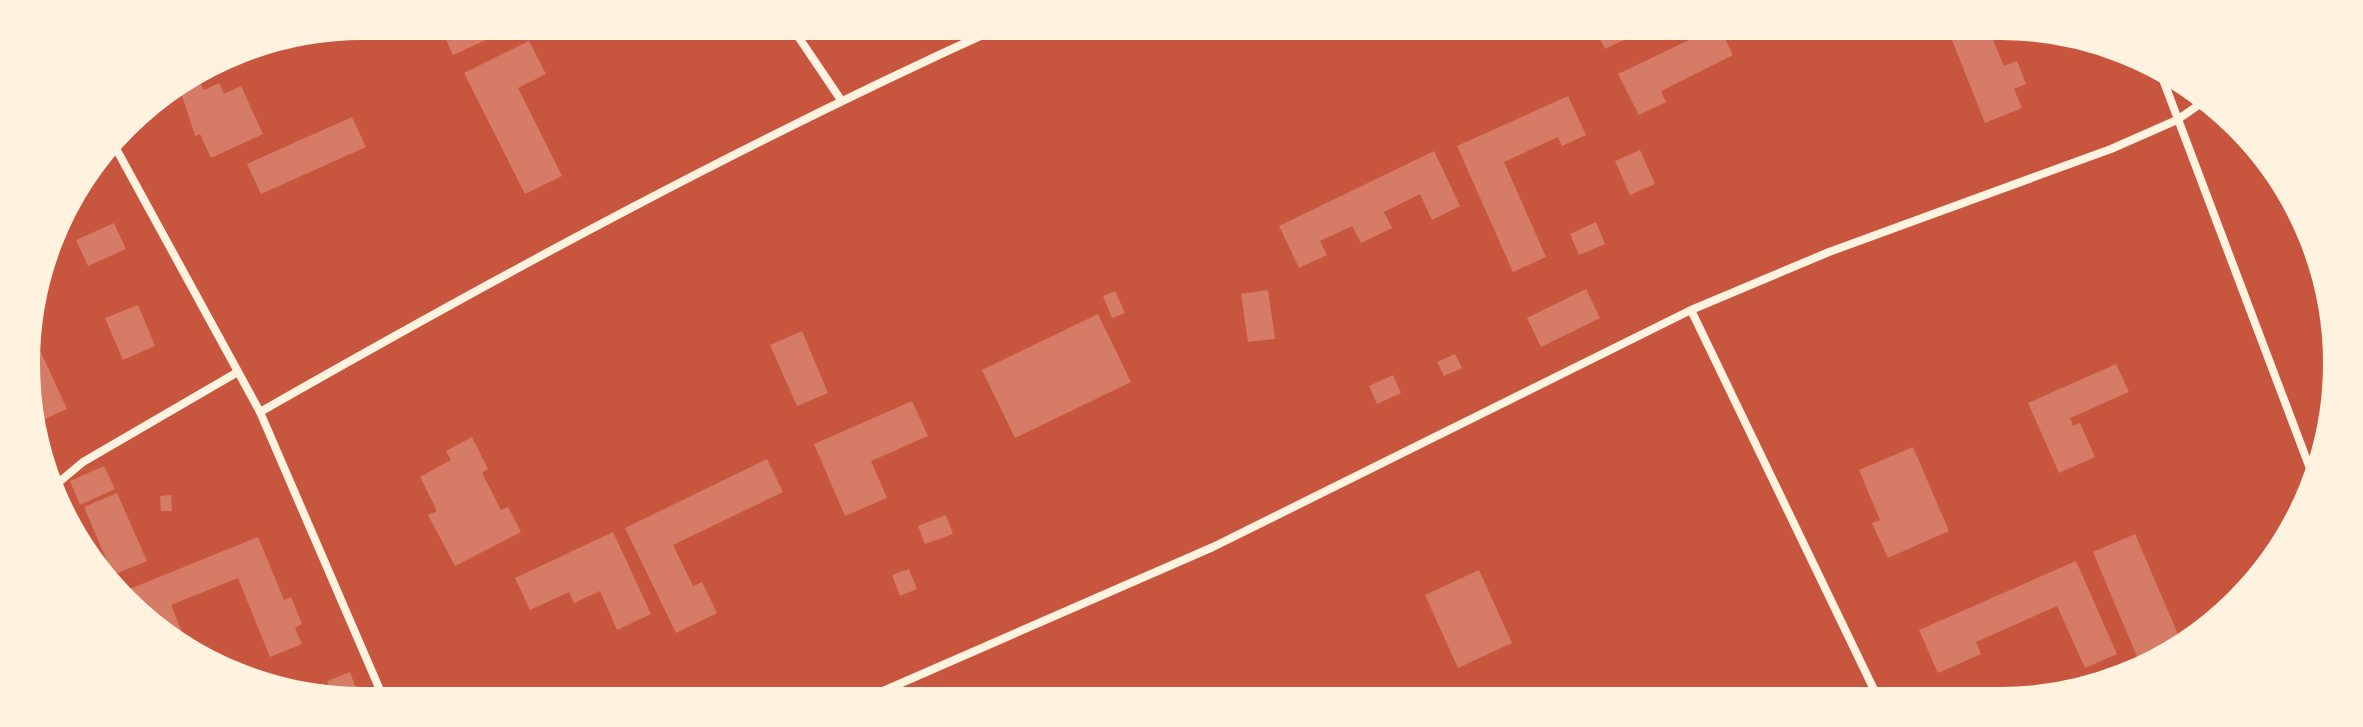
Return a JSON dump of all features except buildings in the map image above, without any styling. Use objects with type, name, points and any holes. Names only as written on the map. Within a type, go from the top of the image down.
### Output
[{"type":"street","points":[[799,38],[841,100]]},
{"type":"street","points":[[260,412],[392,337],[841,100],[976,38]]},
{"type":"street","points":[[2164,83],[2309,465]]},
{"type":"street","points":[[888,689],[1213,547],[1691,310],[1829,252],[2111,149],[2177,120],[2198,105]]},
{"type":"street","points":[[117,151],[260,412],[380,689]]},
{"type":"street","points":[[1691,310],[1874,689]]},
{"type":"street","points":[[60,481],[83,462],[236,373]]}]
